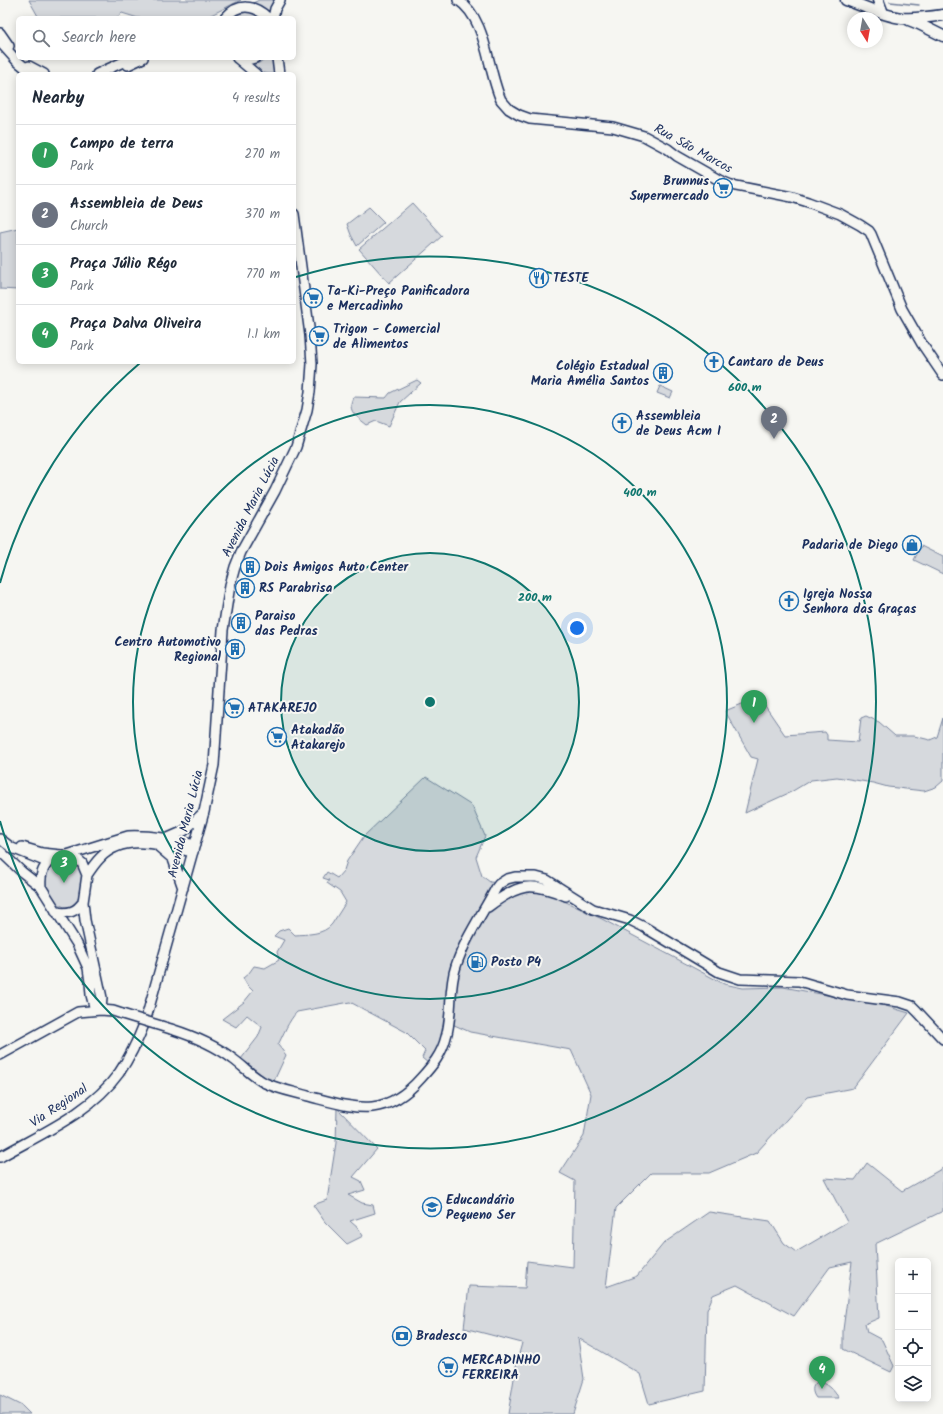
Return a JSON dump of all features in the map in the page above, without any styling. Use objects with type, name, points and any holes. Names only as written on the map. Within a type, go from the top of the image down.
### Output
[{"type":"main road","points":[[228,15],[254,0]]},
{"type":"main road","points":[[273,16],[275,9],[280,0]]},
{"type":"main road","name":"Rua São Marcos","points":[[458,0],[466,5],[475,18],[501,100],[509,109],[519,115],[535,120],[613,127],[644,136],[719,180],[731,185],[792,197],[823,206],[869,231],[905,315],[943,375]]},
{"type":"main road","points":[[846,0],[880,12]]},
{"type":"main road","points":[[878,0],[883,12]]},
{"type":"main road","points":[[243,7],[256,9],[266,16]]},
{"type":"main road","points":[[883,13],[919,24],[943,36]]},
{"type":"main road","points":[[902,18],[943,15]]},
{"type":"main road","points":[[0,33],[16,53]]},
{"type":"main road","points":[[0,42],[17,62],[30,72]]},
{"type":"main road","points":[[22,60],[29,66],[40,72]]},
{"type":"main road","points":[[101,72],[128,60]]},
{"type":"main road","points":[[112,72],[139,60]]},
{"type":"main road","points":[[239,60],[254,72]]},
{"type":"main road","points":[[277,60],[279,72]]},
{"type":"main road","name":"Avenida Maria Lúcia","points":[[145,1022],[204,812],[214,765],[223,630],[234,567],[275,491],[296,447],[310,392],[312,364],[310,335],[296,229]]},
{"type":"main road","points":[[167,838],[184,831],[204,812]]},
{"type":"main road","points":[[0,839],[12,848],[42,860],[50,860],[128,836],[167,838],[194,849]]},
{"type":"main road","points":[[0,839],[42,853],[65,855],[76,858],[82,864],[87,876]]},
{"type":"main road","points":[[98,1010],[102,998],[85,920],[83,902],[87,876],[100,857],[121,845],[135,843],[194,849]]},
{"type":"main road","points":[[156,845],[173,859],[183,888]]},
{"type":"main road","points":[[0,851],[22,872],[41,887],[82,954],[90,976],[91,994],[98,1010]]},
{"type":"main road","points":[[41,887],[41,873],[50,860]]},
{"type":"main road","points":[[0,1055],[78,1012],[98,1010],[118,1012],[193,1036],[222,1052],[264,1083],[359,1108],[371,1108],[385,1105],[397,1100],[416,1085],[437,1058],[447,1036],[451,985],[455,967],[462,950],[499,884],[508,879],[524,876],[547,880],[593,909],[630,920],[719,972],[730,976],[751,980],[799,981],[847,995],[891,1000],[912,1006],[925,1018],[943,1039]]},
{"type":"main road","points":[[56,912],[76,911],[83,902]]},
{"type":"main road","points":[[78,1012],[91,994]]},
{"type":"main road","points":[[102,998],[118,1012]]},
{"type":"main road","name":"Via Regional","points":[[0,1157],[58,1124],[94,1099],[118,1074],[130,1057],[145,1022]]},
{"type":"shaded area","points":[[29,0],[241,0],[209,16],[132,16],[122,13],[118,16],[38,16]]},
{"type":"shaded area","points":[[259,0],[278,0],[272,16],[268,16],[249,5]]},
{"type":"shaded area","points":[[247,12],[259,16],[233,16]]},
{"type":"shaded area","points":[[263,60],[273,60],[276,72],[262,72],[256,70],[250,65],[259,63]]},
{"type":"shaded area","points":[[412,203],[442,236],[389,283],[359,249]]},
{"type":"shaded area","points":[[369,207],[384,222],[357,246],[347,224]]},
{"type":"shaded area","points":[[16,228],[16,290],[0,289],[0,232]]},
{"type":"shaded area","points":[[417,380],[421,383],[400,402],[389,426],[376,421],[367,425],[356,416],[352,410],[351,402],[353,397],[386,398],[390,393]]},
{"type":"shaded area","points":[[660,386],[673,392],[670,398],[657,393]]},
{"type":"shaded area","points":[[921,546],[943,557],[943,574],[914,560]]},
{"type":"shaded area","points":[[759,697],[785,735],[825,732],[827,735],[827,740],[858,742],[861,718],[866,716],[879,722],[895,736],[914,736],[930,740],[937,737],[943,718],[943,781],[936,787],[924,791],[888,787],[837,777],[811,780],[791,792],[745,813],[758,759],[751,757],[725,711]]},
{"type":"shaded area","points":[[426,777],[472,806],[485,836],[476,857],[482,876],[490,882],[500,883],[509,895],[524,891],[547,893],[602,919],[724,984],[743,988],[783,987],[886,1006],[909,1013],[853,1088],[807,1097],[756,1153],[709,1173],[651,1173],[616,1208],[606,1287],[637,1276],[664,1243],[709,1212],[770,1221],[784,1243],[796,1252],[847,1222],[824,1178],[855,1180],[867,1163],[902,1191],[943,1168],[943,1211],[875,1244],[879,1318],[865,1324],[867,1332],[882,1340],[894,1366],[891,1372],[843,1349],[843,1330],[852,1262],[830,1267],[794,1316],[737,1285],[713,1295],[707,1310],[705,1391],[649,1404],[640,1374],[578,1338],[584,1379],[573,1414],[508,1414],[517,1361],[522,1343],[464,1328],[469,1286],[525,1288],[527,1261],[573,1267],[575,1181],[560,1173],[584,1136],[591,1094],[571,1050],[470,1032],[452,1024],[429,1064],[422,1058],[425,1051],[406,1032],[350,1002],[297,1012],[294,1015],[278,1045],[286,1055],[273,1083],[241,1059],[258,1037],[262,1027],[247,1015],[236,1027],[222,1019],[244,1002],[253,991],[243,978],[254,966],[265,968],[279,960],[277,952],[284,940],[274,936],[279,931],[288,928],[295,935],[320,932],[329,928],[346,902],[340,892],[327,883],[329,880],[323,878],[327,872],[337,878],[344,870],[347,861],[364,836]]},
{"type":"shaded area","points":[[67,860],[79,864],[82,870],[83,878],[81,896],[77,903],[71,907],[64,907],[52,899],[44,883],[47,869],[54,863]]},
{"type":"shaded area","points":[[337,1108],[377,1149],[353,1177],[361,1181],[365,1190],[348,1195],[362,1203],[373,1205],[375,1213],[350,1221],[359,1229],[363,1236],[347,1244],[325,1222],[313,1205],[327,1200],[336,1143]]},
{"type":"shaded area","points":[[817,1382],[827,1385],[839,1398],[816,1398],[813,1390],[814,1385]]},
{"type":"shaded area","points":[[0,1395],[22,1406],[30,1414],[0,1414]]},
{"type":"waterway","points":[[890,2],[919,5]]},
{"type":"place","name":"Brunnus Supermercado","points":[[723,188]]},
{"type":"place","name":"TESTE","points":[[539,278]]},
{"type":"place","name":"Ta-Ki-Preço Panificadora e Mercadinho","points":[[313,298]]},
{"type":"place","name":"Trigon - Comercial de Alimentos","points":[[319,336]]},
{"type":"place","name":"Cantaro de Deus","points":[[714,362]]},
{"type":"place","name":"Colégio Estadual Maria Amélia Santos","points":[[663,373]]},
{"type":"place","name":"Assembleia de Deus Acm I","points":[[622,423]]},
{"type":"place","name":"Assembleia de Deus","points":[[774,439]]},
{"type":"place","name":"Padaria de Diego","points":[[912,545]]},
{"type":"place","name":"Dois Amigos Auto Center","points":[[250,567]]},
{"type":"place","name":"RS Parabrisa","points":[[245,588]]},
{"type":"place","name":"Igreja Nossa Senhora das Graças","points":[[789,601]]},
{"type":"place","name":"Paraiso das Pedras","points":[[241,623]]},
{"type":"place","name":"Centro Automotivo Regional","points":[[235,649]]},
{"type":"place","name":"ATAKAREJO","points":[[234,708]]},
{"type":"place","name":"Campo de terra","points":[[754,723]]},
{"type":"place","name":"Atakadão Atakarejo","points":[[277,737]]},
{"type":"place","name":"Praça Júlio Régo","points":[[64,883]]},
{"type":"place","name":"Posto P4","points":[[477,962]]},
{"type":"place","name":"Educandário Pequeno Ser","points":[[432,1207]]},
{"type":"place","name":"Bradesco","points":[[402,1336]]},
{"type":"place","name":"MERCADINHO FERREIRA","points":[[448,1367]]},
{"type":"place","name":"Praça Dalva Oliveira","points":[[822,1389]]}]
